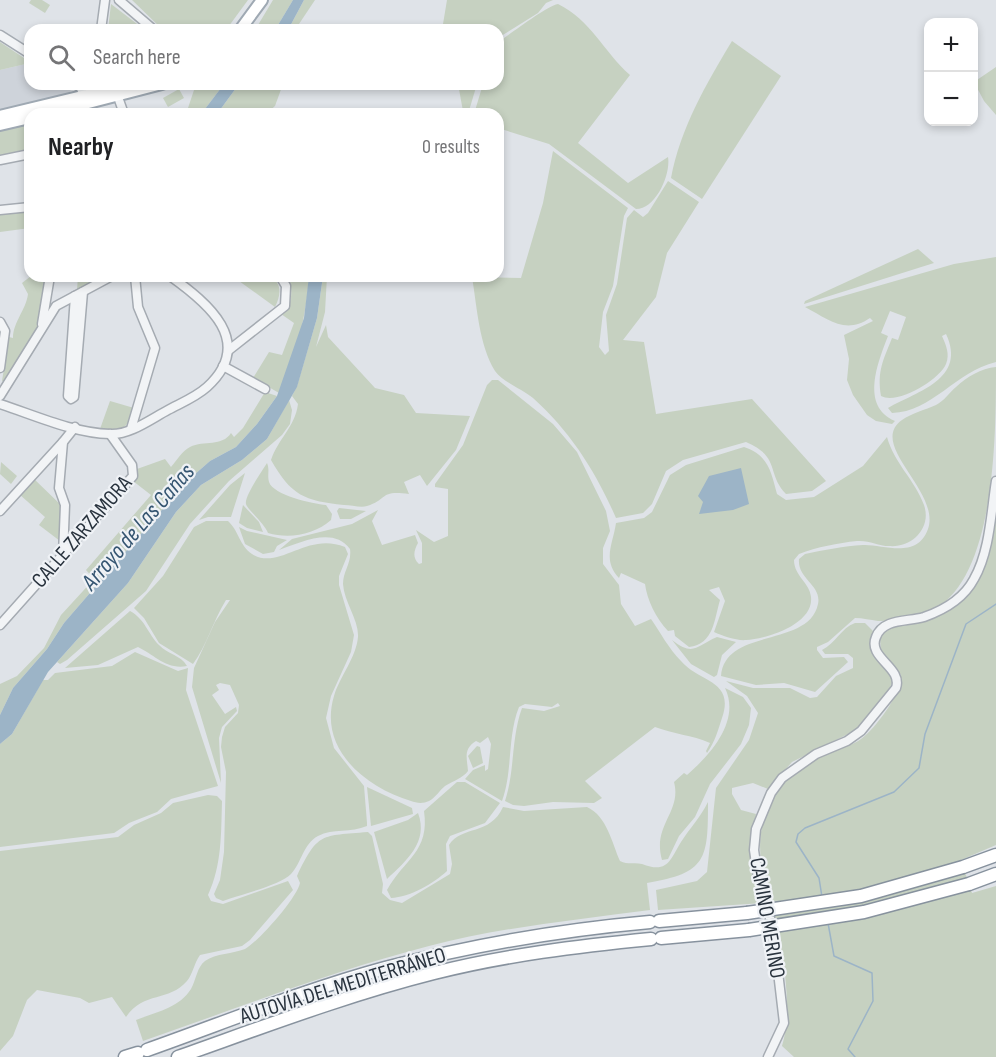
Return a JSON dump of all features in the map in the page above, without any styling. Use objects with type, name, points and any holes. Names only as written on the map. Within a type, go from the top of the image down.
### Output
[{"type":"highway","name":"AUTOVÍA DEL MEDITERRÁNEO","points":[[125,1057],[318,989],[414,960],[523,937],[655,921],[747,913],[861,896],[963,867],[996,855]]},
{"type":"highway","name":"AUTOVÍA DEL MEDITERRÁNEO","points":[[178,1057],[320,1006],[436,972],[537,952],[749,930],[864,912],[969,884],[996,874]]},
{"type":"main road","points":[[244,24],[262,0]]},
{"type":"main road","points":[[32,108],[97,90]]},
{"type":"main road","points":[[118,97],[131,90]]},
{"type":"main road","points":[[78,108],[142,90]]},
{"type":"main road","points":[[0,116],[24,110]]},
{"type":"main road","points":[[0,125],[24,119]]},
{"type":"street","points":[[102,24],[105,0]]},
{"type":"street","points":[[119,0],[147,24]]},
{"type":"street","points":[[0,35],[24,50]]},
{"type":"street","points":[[82,90],[83,95]]},
{"type":"street","points":[[118,97],[122,108]]},
{"type":"street","points":[[0,160],[24,155]]},
{"type":"street","points":[[0,210],[24,208]]},
{"type":"street","points":[[42,327],[49,282]]},
{"type":"street","points":[[46,302],[48,307],[56,306],[101,282]]},
{"type":"street","points":[[131,429],[154,348],[138,307],[136,282]]},
{"type":"street","points":[[177,282],[211,309],[221,323],[229,350]]},
{"type":"street","points":[[0,404],[75,427],[110,434],[131,429],[199,393],[213,381],[223,366],[229,350],[285,306],[286,286],[284,282]]},
{"type":"street","points":[[79,294],[74,397],[71,399],[68,396],[79,294]]},
{"type":"street","points":[[0,396],[56,306]]},
{"type":"street","points":[[0,322],[5,331],[0,368]]},
{"type":"street","points":[[223,366],[265,389]]},
{"type":"street","points":[[0,510],[75,427]]},
{"type":"street","name":"CALLE ZARZAMORA","points":[[0,625],[134,474],[132,465],[110,434]]},
{"type":"street","points":[[63,442],[59,488],[65,506],[63,555]]},
{"type":"street","name":"CAMINO MERINO","points":[[768,1057],[784,1023],[774,938],[766,898],[756,868],[754,850],[756,829],[771,793],[782,778],[816,754],[847,741],[861,731],[896,688],[898,681],[896,673],[883,661],[875,646],[875,638],[882,628],[888,624],[922,618],[948,606],[963,594],[975,578],[987,543],[996,481]]},
{"type":"shaded area","points":[[24,64],[24,90],[71,90],[70,93],[0,110],[0,70]]},
{"type":"green space","points":[[31,0],[42,0],[50,5],[45,13],[29,3]]},
{"type":"green space","points":[[132,0],[248,0],[230,24],[157,24]]},
{"type":"green space","points":[[273,0],[293,0],[279,24],[259,24]]},
{"type":"green space","points":[[304,0],[315,0],[299,24],[291,24]]},
{"type":"green space","points":[[447,0],[553,0],[546,3],[538,13],[504,34],[504,24],[443,24]]},
{"type":"green space","points":[[111,4],[137,24],[109,24]]},
{"type":"green space","points":[[558,4],[579,18],[630,75],[578,143],[628,183],[668,157],[667,172],[661,189],[650,203],[643,207],[636,209],[549,144],[504,130],[504,108],[476,108],[481,90],[504,90],[504,38]]},
{"type":"green space","points":[[732,41],[781,76],[702,199],[671,178],[687,124]]},
{"type":"green space","points":[[0,42],[24,58],[24,64],[0,70]]},
{"type":"green space","points":[[996,67],[996,115],[978,90],[978,79]]},
{"type":"green space","points":[[180,90],[184,98],[168,107],[163,98]]},
{"type":"green space","points":[[194,90],[219,90],[206,108],[188,108]]},
{"type":"green space","points":[[235,90],[281,90],[273,108],[221,108]]},
{"type":"green space","points":[[459,90],[475,90],[470,108],[462,108]]},
{"type":"green space","points":[[24,125],[24,152],[0,157],[0,131]]},
{"type":"green space","points":[[553,151],[628,208],[624,216],[613,286],[603,312],[599,347],[605,355],[609,351],[606,315],[617,284],[627,218],[634,210],[643,217],[648,213],[668,181],[699,202],[667,253],[656,297],[623,340],[644,342],[656,414],[752,399],[826,481],[812,491],[786,494],[776,479],[769,460],[757,448],[746,442],[683,460],[666,471],[652,504],[643,513],[616,518],[591,469],[559,424],[533,398],[503,379],[495,371],[485,350],[479,326],[473,282],[504,282],[504,278],[521,278],[543,203]]},
{"type":"green space","points":[[24,212],[24,229],[0,232],[0,214]]},
{"type":"green space","points":[[918,249],[934,263],[804,304],[805,301]]},
{"type":"green space","points":[[996,257],[996,362],[968,374],[919,406],[892,413],[888,408],[925,389],[945,373],[950,362],[951,349],[946,334],[942,336],[948,357],[946,364],[935,377],[927,384],[907,394],[888,398],[881,396],[880,373],[884,360],[892,338],[898,340],[906,317],[890,311],[881,333],[888,336],[877,370],[875,394],[884,414],[895,421],[892,424],[876,421],[867,415],[853,395],[847,380],[849,359],[844,335],[873,321],[870,318],[861,323],[845,325],[829,320],[805,307],[954,264]]},
{"type":"green space","points":[[47,282],[40,325],[4,382],[2,381],[9,337],[13,338],[28,294],[22,283]]},
{"type":"green space","points":[[78,282],[92,282],[77,290]]},
{"type":"green space","points":[[240,282],[276,282],[279,290],[275,307]]},
{"type":"green space","points":[[290,282],[308,282],[300,336],[291,366],[279,393],[253,378],[269,352],[282,355],[294,323],[281,314],[290,302]]},
{"type":"green space","points":[[322,282],[327,282],[325,312],[316,347],[326,325],[328,337],[375,388],[404,395],[416,413],[470,416],[456,450],[427,486],[420,475],[404,482],[409,494],[388,494],[374,503],[359,507],[309,498],[292,489],[278,472],[271,460],[294,420],[298,404],[292,396],[317,318]]},
{"type":"green space","points":[[996,367],[993,464],[988,500],[981,535],[970,566],[955,591],[935,609],[924,613],[883,621],[855,618],[828,642],[817,647],[823,658],[844,657],[848,662],[815,692],[784,683],[756,685],[721,676],[726,661],[737,650],[800,627],[811,618],[818,604],[818,597],[799,566],[799,559],[805,554],[863,545],[908,547],[923,539],[928,529],[929,514],[924,499],[898,455],[893,442],[894,430],[902,420],[939,403],[970,377],[985,369]]},
{"type":"green space","points":[[492,380],[498,380],[553,424],[577,452],[606,511],[610,531],[603,548],[603,564],[619,585],[621,604],[635,626],[651,619],[681,661],[714,684],[724,696],[725,706],[722,718],[707,753],[710,743],[655,727],[585,781],[602,798],[594,803],[553,802],[524,806],[513,805],[505,801],[522,708],[544,711],[560,706],[558,703],[552,707],[525,704],[519,707],[515,718],[508,778],[502,801],[465,779],[473,770],[485,765],[485,771],[488,769],[491,744],[488,737],[480,743],[476,741],[469,747],[467,751],[468,771],[461,778],[445,786],[427,802],[415,802],[394,795],[362,776],[339,749],[333,733],[331,715],[334,696],[357,645],[358,637],[343,584],[350,559],[350,549],[335,538],[326,537],[279,550],[292,539],[352,524],[378,510],[372,521],[382,545],[415,535],[418,543],[415,557],[419,564],[422,563],[422,543],[416,530],[434,542],[448,536],[448,489],[435,487],[435,484],[463,445],[487,385]]},
{"type":"green space","points":[[265,392],[277,396],[257,424],[236,447],[210,461],[186,482],[64,623],[47,649],[13,688],[0,715],[0,684],[17,676],[44,648],[61,615],[94,579],[86,570],[151,495],[133,481],[137,469],[165,459],[171,467],[190,447],[218,442],[231,433],[234,437],[243,428]]},
{"type":"green space","points":[[289,400],[292,410],[290,424],[282,435],[229,481],[190,524],[146,591],[67,660],[60,664],[57,662],[128,583],[176,512],[201,485],[242,460],[267,439]]},
{"type":"green space","points":[[110,401],[134,408],[129,421],[123,428],[100,429]]},
{"type":"green space","points":[[887,437],[894,455],[924,505],[926,513],[923,529],[912,540],[897,546],[857,541],[813,549],[799,554],[794,560],[795,566],[810,592],[810,607],[805,615],[788,628],[765,637],[746,640],[726,637],[714,632],[725,601],[719,587],[709,590],[720,600],[712,630],[704,641],[689,647],[675,636],[674,630],[668,631],[660,620],[650,602],[645,584],[621,573],[619,578],[611,565],[610,552],[616,523],[644,518],[652,512],[670,475],[686,465],[744,447],[763,459],[770,471],[777,494],[786,500],[814,497],[863,466]]},
{"type":"green space","points":[[1,462],[17,476],[11,484],[0,474]]},
{"type":"green space","points":[[267,463],[269,482],[272,487],[294,498],[326,505],[332,514],[331,520],[317,529],[301,534],[284,536],[268,533],[246,504],[250,490]]},
{"type":"green space","points":[[245,473],[231,517],[208,517],[199,520],[230,485]]},
{"type":"green space","points":[[33,478],[63,507],[60,541],[39,525],[45,517],[19,494]]},
{"type":"green space","points":[[243,505],[259,522],[263,532],[247,528],[239,523]]},
{"type":"green space","points":[[339,508],[366,511],[351,519],[340,519],[337,511]]},
{"type":"green space","points":[[996,512],[996,845],[961,860],[972,893],[996,886],[996,1057],[794,1057],[782,1046],[787,1013],[785,977],[761,859],[761,836],[767,810],[778,790],[793,773],[821,755],[858,741],[881,719],[893,700],[901,675],[881,653],[880,637],[893,628],[938,616],[967,596],[984,568]]},
{"type":"green space","points":[[206,521],[228,521],[248,550],[262,558],[273,558],[318,544],[331,543],[345,547],[348,554],[339,576],[339,585],[354,635],[351,652],[331,696],[326,718],[334,748],[364,786],[367,823],[367,826],[361,828],[318,836],[309,844],[295,869],[286,878],[223,901],[216,898],[214,894],[220,880],[224,852],[226,772],[221,747],[225,727],[238,713],[239,705],[230,685],[220,683],[216,685],[219,690],[212,695],[225,714],[236,707],[237,711],[222,727],[219,738],[221,783],[192,687],[194,668],[215,622],[230,600],[226,600],[193,664],[159,643],[144,618],[134,608],[163,576],[194,527]]},
{"type":"green space","points":[[239,527],[287,540],[277,546],[274,552],[263,554],[245,544]]},
{"type":"green space","points":[[130,611],[143,622],[159,645],[181,659],[187,666],[167,664],[138,647],[98,665],[65,668]]},
{"type":"green space","points":[[855,623],[865,623],[873,631],[872,654],[892,675],[893,681],[887,693],[856,730],[792,762],[768,789],[753,783],[732,788],[732,794],[741,810],[756,814],[753,859],[756,881],[763,903],[658,910],[656,890],[697,881],[707,872],[716,788],[749,740],[758,713],[747,696],[726,681],[753,688],[790,688],[810,698],[817,697],[836,676],[853,668],[853,658],[848,654],[825,654],[822,650],[846,628]]},
{"type":"green space","points":[[717,637],[736,642],[722,655],[717,675],[714,677],[691,664],[672,640],[690,649]]},
{"type":"green space","points":[[135,652],[178,671],[188,668],[186,690],[218,786],[171,799],[157,812],[129,823],[114,833],[0,847],[0,744],[12,734],[43,680],[48,680],[55,673],[112,666]]},
{"type":"green space","points":[[725,688],[743,697],[751,708],[749,725],[741,744],[710,784],[695,817],[679,836],[668,859],[662,860],[661,837],[674,802],[674,782],[684,773],[687,775],[696,767],[721,736],[729,713],[729,700]]},
{"type":"green space","points":[[477,746],[480,747],[483,763],[473,768],[468,756]]},
{"type":"green space","points":[[457,782],[465,782],[500,803],[485,823],[450,836],[446,844],[447,871],[421,889],[391,898],[387,890],[414,854],[423,836],[424,811]]},
{"type":"green space","points":[[367,787],[412,808],[413,814],[371,826]]},
{"type":"green space","points":[[208,795],[217,796],[222,801],[218,861],[208,895],[211,901],[223,904],[288,881],[293,890],[250,940],[242,946],[200,955],[189,978],[180,988],[141,1003],[126,1017],[112,997],[89,1003],[80,998],[37,990],[27,1000],[13,1036],[0,1051],[0,851],[118,837],[134,825],[161,813],[173,803]]},
{"type":"green space","points":[[708,802],[707,837],[705,850],[700,860],[693,868],[682,874],[647,883],[650,910],[456,939],[321,978],[143,1041],[136,1020],[167,1009],[180,1001],[191,989],[198,970],[205,961],[214,956],[245,949],[259,938],[292,899],[300,883],[297,876],[310,851],[316,844],[330,836],[368,832],[372,836],[383,884],[382,893],[390,900],[402,903],[450,874],[452,864],[449,845],[461,835],[491,822],[503,807],[524,811],[587,807],[594,811],[604,823],[620,861],[658,867],[671,860]]},
{"type":"green space","points":[[418,813],[421,823],[418,842],[408,858],[387,879],[374,832],[408,820]]},
{"type":"water","points":[[293,0],[304,0],[291,24],[279,24]]},
{"type":"water","points":[[219,90],[235,90],[221,108],[206,108]]},
{"type":"water","points":[[308,282],[322,282],[317,318],[297,387],[267,439],[242,460],[201,485],[176,512],[128,583],[48,672],[12,734],[0,744],[0,715],[13,688],[47,649],[64,623],[186,482],[210,461],[236,447],[257,424],[277,396],[304,318]]},
{"type":"water","points":[[741,468],[749,504],[733,510],[699,514],[703,502],[698,496],[709,476]]},
{"type":"waterway","points":[[822,897],[819,878],[796,842],[798,834],[805,828],[894,792],[919,768],[925,734],[966,624],[996,604]]},
{"type":"waterway","points":[[828,923],[834,956],[872,973],[873,1001],[848,1049],[855,1057]]},
{"type":"water label","name":"Arroyo de Las Cañas","points":[[138,527]]}]
